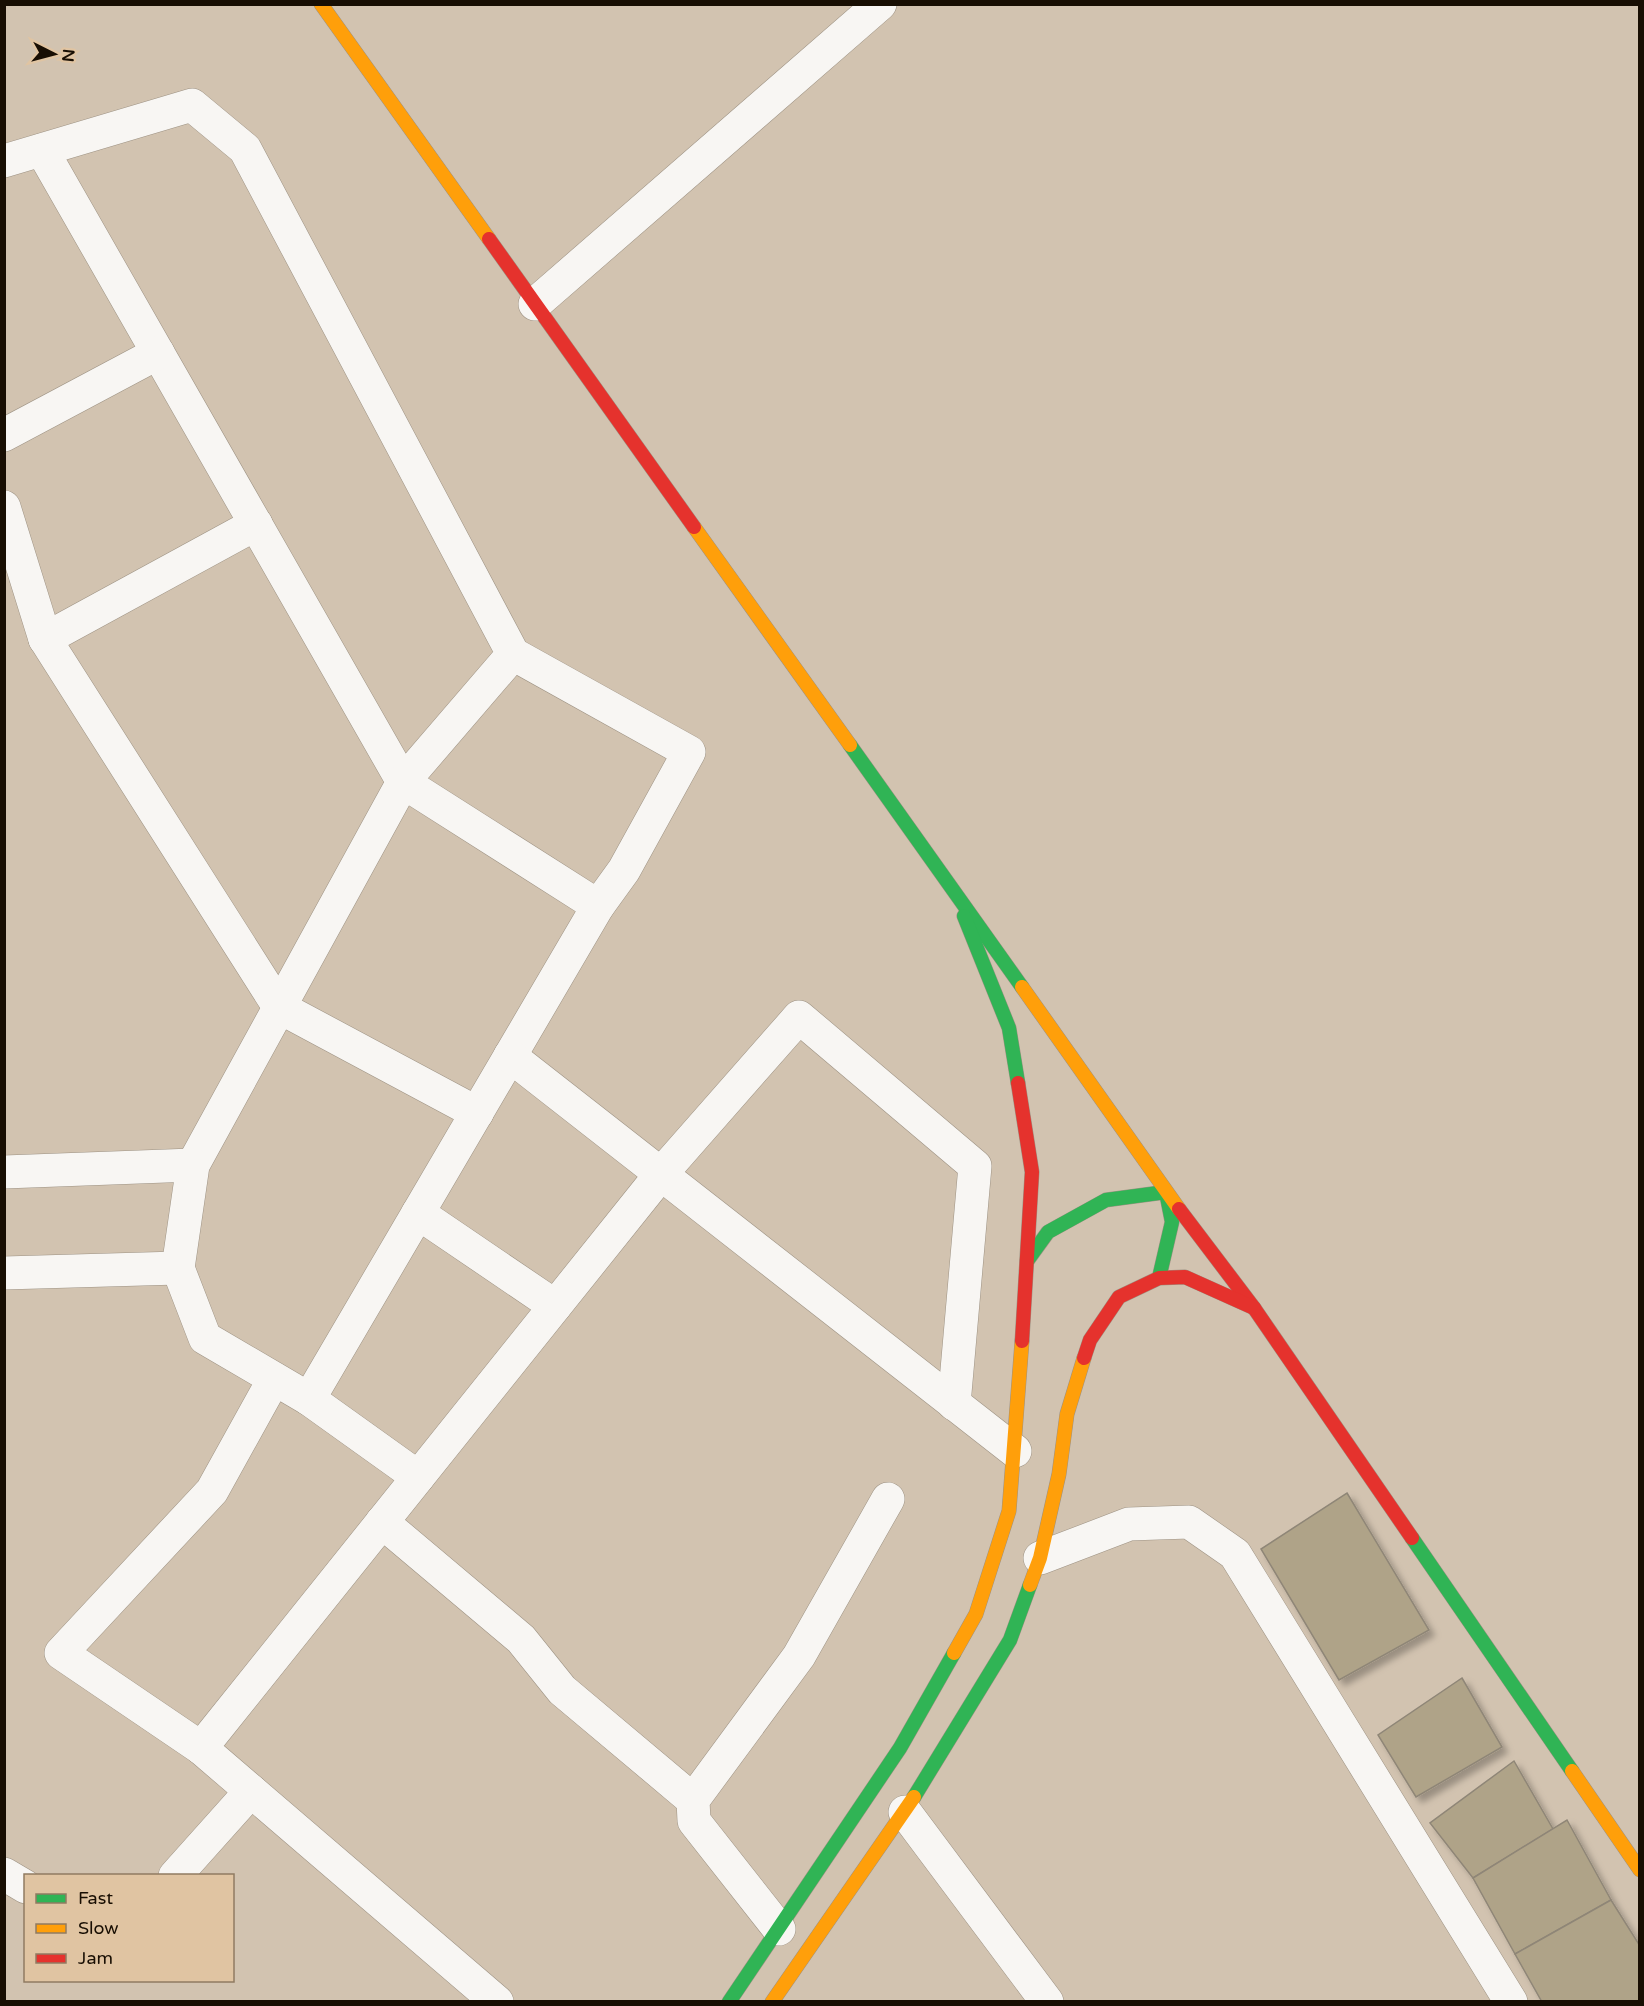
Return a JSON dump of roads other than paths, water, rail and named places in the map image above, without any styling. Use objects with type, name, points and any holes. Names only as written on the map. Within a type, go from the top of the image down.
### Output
[{"type":"main road","points":[[321,4],[955,892],[1166,1192],[1254,1308],[1640,1870]]},
{"type":"main road","points":[[729,2001],[900,1748],[976,1614],[1009,1511],[1015,1451],[1032,1172],[1009,1028],[955,892]]},
{"type":"main road","points":[[1027,1261],[1048,1232],[1106,1200],[1166,1192]]},
{"type":"main road","points":[[1159,1278],[1172,1222],[1166,1192]]},
{"type":"main road","points":[[783,1996],[905,1812],[1010,1640],[1040,1558],[1059,1474],[1067,1414],[1090,1340],[1119,1297],[1159,1278],[1185,1277],[1254,1308]]},
{"type":"street","points":[[535,304],[879,4]]},
{"type":"street","points":[[4,162],[192,105],[244,148],[513,654],[688,752],[624,870],[598,906],[309,1399]]},
{"type":"street","points":[[42,150],[403,782],[598,906]]},
{"type":"street","points":[[4,435],[158,353]]},
{"type":"street","points":[[4,507],[45,639],[279,1007],[477,1113]]},
{"type":"street","points":[[45,639],[256,524]]},
{"type":"street","points":[[418,1477],[309,1399],[205,1338],[178,1268],[193,1165],[279,1007],[403,782],[513,654]]},
{"type":"street","points":[[201,1748],[661,1174],[799,1017],[975,1166],[954,1404]]},
{"type":"street","points":[[510,1056],[1015,1451]]},
{"type":"street","points":[[4,1172],[193,1165]]},
{"type":"street","points":[[418,1213],[555,1306]]},
{"type":"street","points":[[4,1273],[178,1268]]},
{"type":"street","points":[[274,1379],[212,1491],[61,1653],[201,1748],[497,2001]]},
{"type":"street","points":[[779,1929],[694,1821],[693,1800],[799,1656],[888,1499]]},
{"type":"street","points":[[382,1522],[521,1639],[562,1690],[693,1800]]},
{"type":"street","points":[[1040,1558],[1129,1524],[1189,1522],[1235,1554],[1510,2001]]},
{"type":"street","points":[[176,1874],[251,1791]]},
{"type":"street","points":[[905,1812],[1047,2001]]},
{"type":"street","points":[[4,1874],[24,1886]]}]
